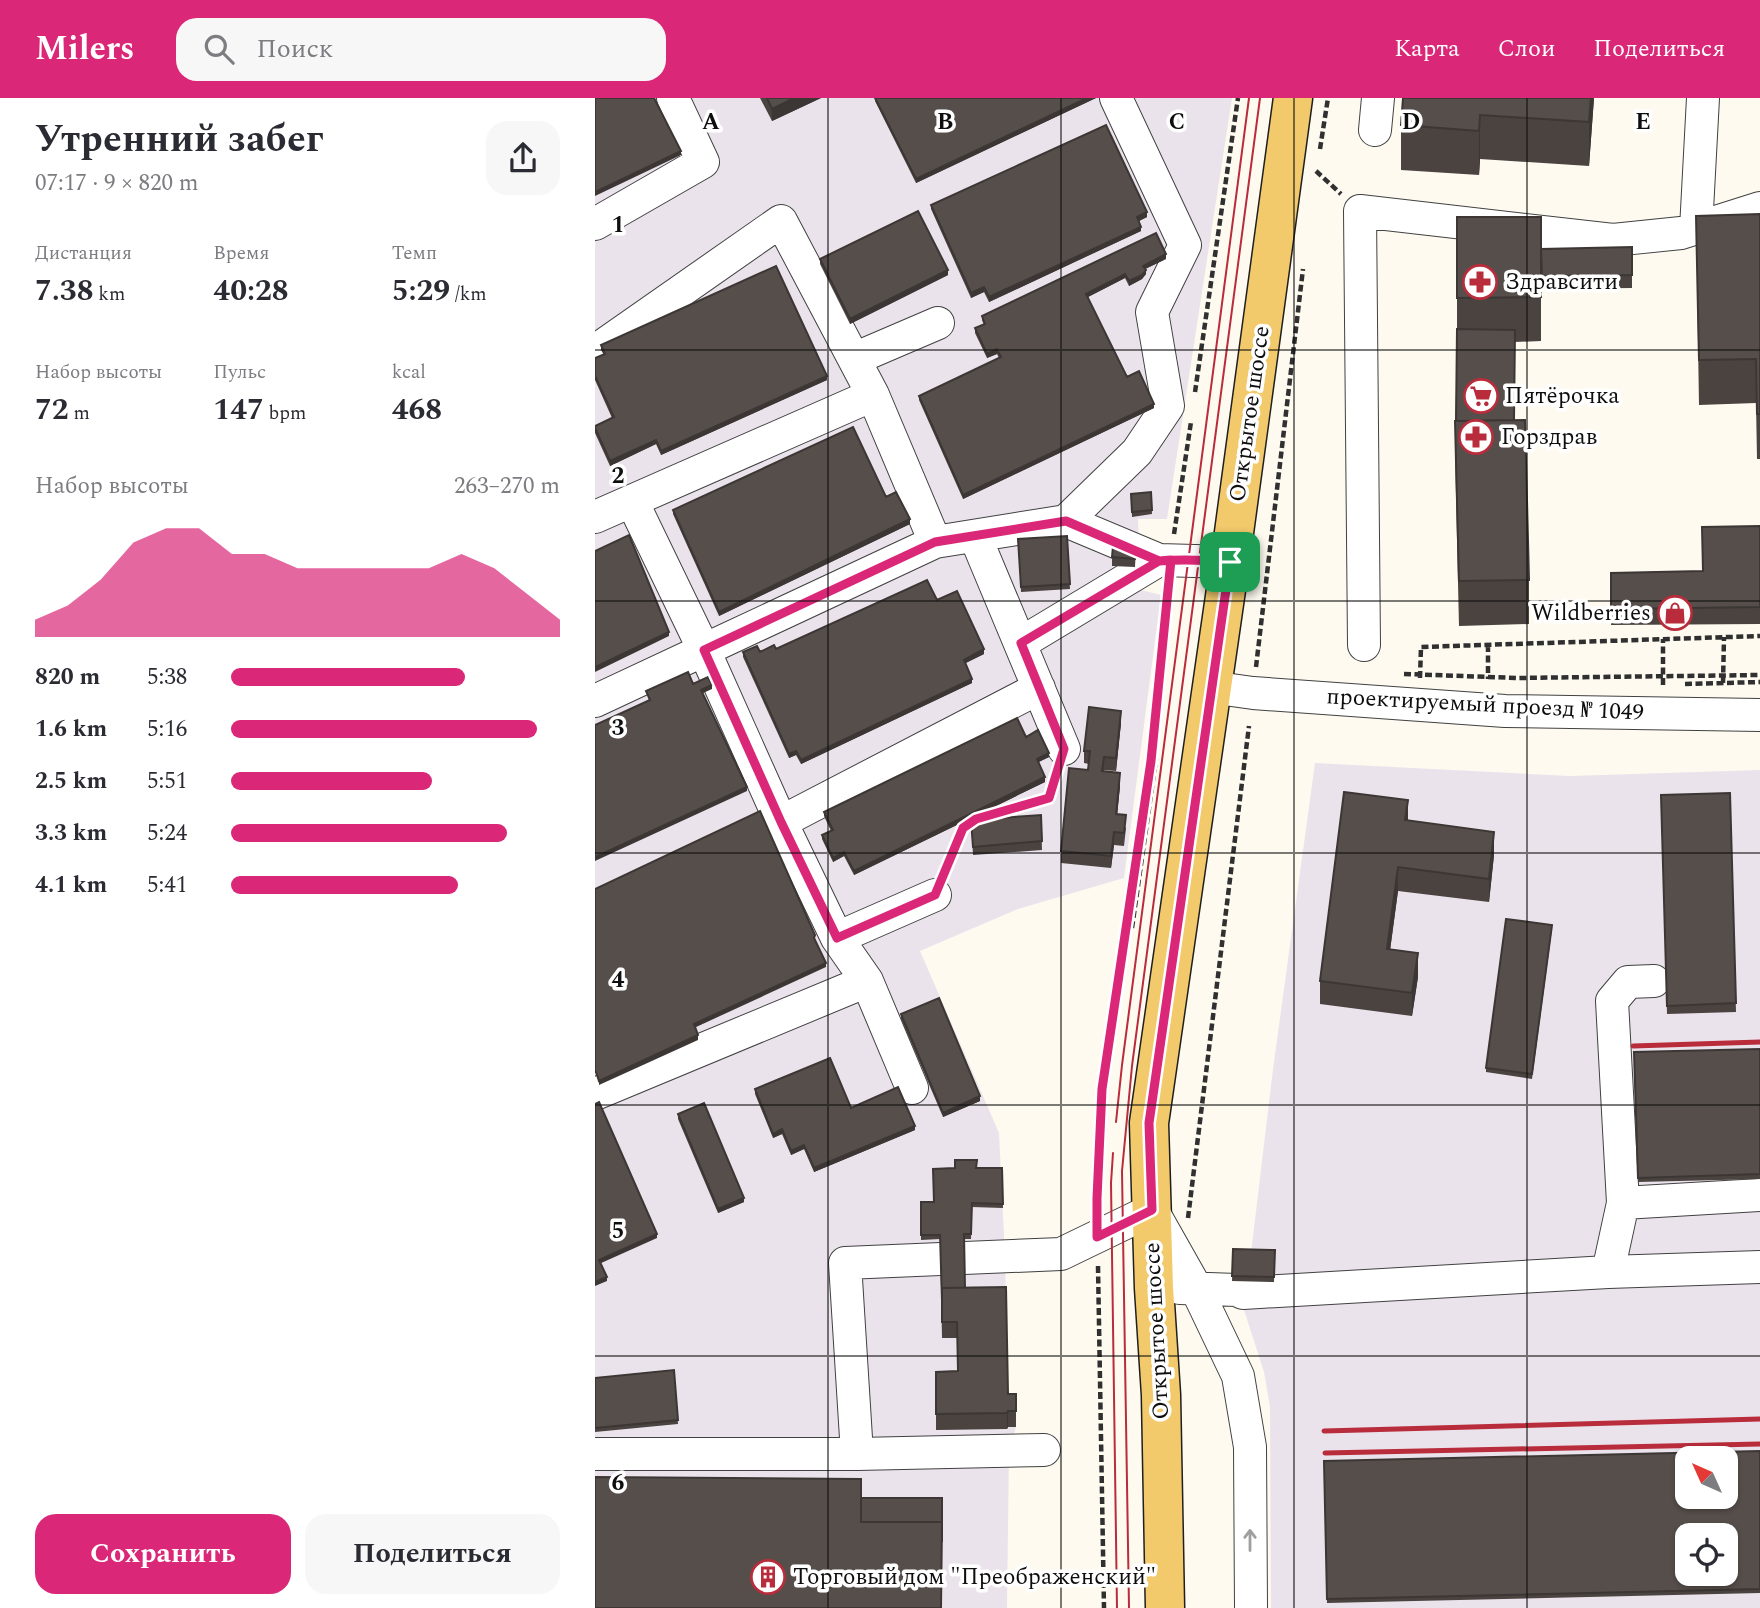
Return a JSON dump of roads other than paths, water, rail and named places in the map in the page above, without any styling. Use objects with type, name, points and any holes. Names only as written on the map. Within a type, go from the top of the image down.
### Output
[{"type":"main road","name":"Открытое шоссе","points":[[1165,1608],[1161,1395],[1154,1288],[1149,1123],[1230,562],[1293,98]]},
{"type":"street","points":[[595,225],[703,162],[673,98]]},
{"type":"street","points":[[1066,521],[1137,452],[1168,406],[1152,312],[1185,245],[1116,98]]},
{"type":"street","points":[[1375,130],[1378,98]]},
{"type":"street","points":[[1696,229],[1703,98]]},
{"type":"street","points":[[1364,645],[1360,211],[1613,240],[1681,233],[1760,208]]},
{"type":"street","points":[[595,351],[781,221],[873,395],[935,542]]},
{"type":"street","points":[[854,359],[938,323]]},
{"type":"street","points":[[597,511],[632,501],[873,395]]},
{"type":"street","points":[[632,501],[837,938],[867,981],[912,1088]]},
{"type":"street","points":[[595,701],[935,542],[1066,521],[1165,560],[1230,562]]},
{"type":"street","points":[[975,536],[1064,749]]},
{"type":"street","points":[[1021,643],[1165,560]]},
{"type":"street","name":"проектируемый проезд № 1049","points":[[1210,687],[1253,693],[1505,711],[1760,715]]},
{"type":"street","points":[[781,822],[1039,688]]},
{"type":"street","points":[[837,938],[935,895]]},
{"type":"street","points":[[595,1094],[867,981]]},
{"type":"street","points":[[1608,1272],[1623,1203],[1612,1001],[1628,982],[1654,981]]},
{"type":"street","points":[[1623,1203],[1760,1195]]},
{"type":"street","points":[[856,1454],[845,1263],[1061,1254],[1152,1210],[1196,1287],[1238,1376],[1250,1447],[1251,1608]]},
{"type":"street","points":[[1154,1288],[1196,1287],[1237,1290],[1243,1293],[1608,1272],[1760,1267]]},
{"type":"street","points":[[595,1454],[856,1454],[1044,1450]]},
{"type":"tram line","points":[[1116,1122],[1249,98]]},
{"type":"tram line","points":[[1129,1608],[1122,1171],[1132,1066],[1260,98]]},
{"type":"tram line","points":[[1113,1153],[1111,1183],[1117,1608]]},
{"type":"railway","points":[[1633,1046],[1760,1042]]},
{"type":"railway","points":[[1324,1431],[1760,1419]]},
{"type":"railway","points":[[1325,1453],[1760,1444]]},
{"type":"place","name":"Здравсити","points":[[1480,282]]},
{"type":"place","name":"Пятёрочка","points":[[1481,396]]},
{"type":"place","name":"Горздрав","points":[[1476,437]]},
{"type":"place","name":"Wildberries","points":[[1675,613]]},
{"type":"place","name":"Торговый дом \"Преображенский\"","points":[[768,1577]]}]
